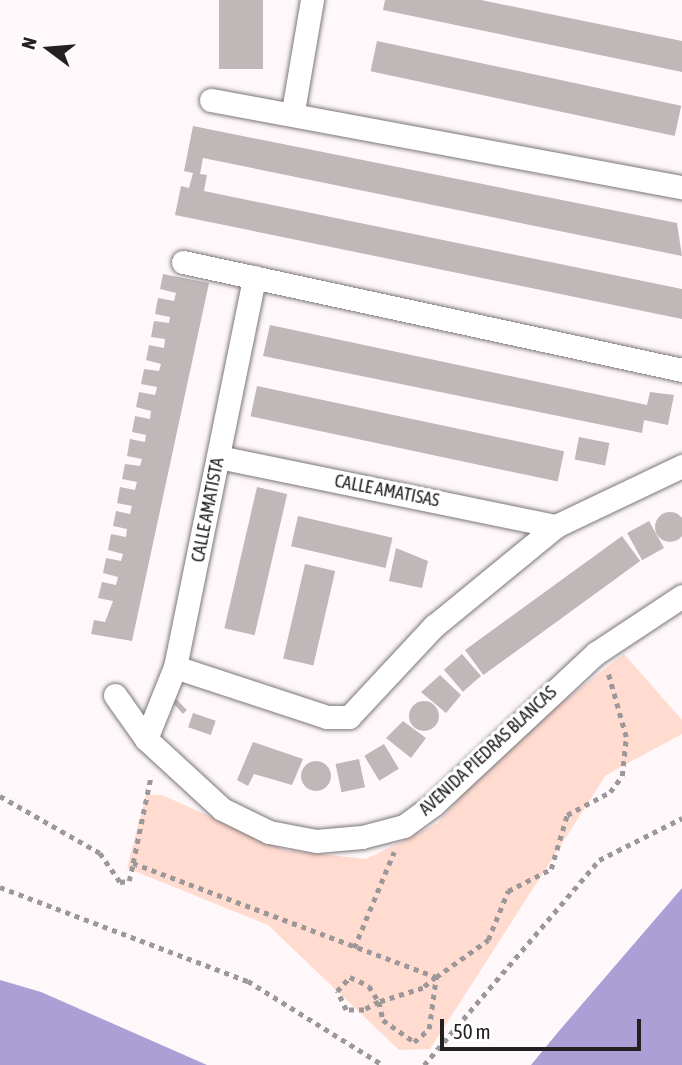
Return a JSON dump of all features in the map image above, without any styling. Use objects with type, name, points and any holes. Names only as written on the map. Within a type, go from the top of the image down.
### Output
[{"type":"street","points":[[293,111],[312,0]]},
{"type":"street","points":[[211,100],[293,111],[682,187]]},
{"type":"street","points":[[183,262],[682,370]]},
{"type":"street","name":"CALLE AMATISTA","points":[[146,739],[175,667],[254,277]]},
{"type":"street","name":"CALLE AMATISAS","points":[[219,457],[556,526]]},
{"type":"street","points":[[175,667],[327,717],[349,717],[434,626],[556,526],[682,466]]},
{"type":"street","name":"AVENIDA PIEDRAS BLANCAS","points":[[116,695],[146,739],[222,809],[269,832],[316,841],[404,826],[596,653],[682,596]]},
{"type":"path","points":[[436,977],[429,1028],[414,1042],[383,1020],[379,1002],[369,986],[350,977],[337,991],[346,1010],[379,1002],[436,977],[488,940],[508,891],[551,869],[562,826],[575,806],[610,792],[622,776],[626,737],[613,681],[596,653]]},
{"type":"path","points":[[0,796],[100,853],[120,881],[129,881],[146,785],[170,761]]},
{"type":"path","points":[[424,1065],[599,860],[682,818]]},
{"type":"path","points":[[354,948],[404,826]]},
{"type":"path","points":[[133,863],[436,977]]},
{"type":"path","points":[[0,887],[248,981],[383,1065]]},
{"type":"shaded area","points":[[624,654],[682,720],[682,734],[606,775],[430,1049],[399,1050],[268,925],[127,868],[146,795],[162,795],[285,850],[366,859],[438,823],[498,752]]},
{"type":"shaded area","points":[[682,888],[682,1065],[531,1065],[559,1031]]},
{"type":"shaded area","points":[[0,980],[41,992],[207,1065],[0,1065]]},
{"type":"building","points":[[219,0],[263,0],[263,69],[219,69]]},
{"type":"building","points":[[385,0],[481,0],[682,41],[682,72],[383,10]]},
{"type":"building","points":[[377,41],[681,106],[675,136],[371,71]]},
{"type":"building","points":[[193,126],[677,223],[682,256],[203,158],[200,174],[207,175],[204,191],[682,289],[682,319],[175,215],[181,186],[189,188],[193,173],[184,171]]},
{"type":"building","points":[[163,274],[209,283],[132,641],[91,634],[94,620],[105,622],[113,601],[98,598],[102,582],[116,585],[118,577],[103,573],[106,558],[121,561],[123,554],[108,550],[111,534],[126,537],[127,529],[113,526],[116,511],[130,514],[132,506],[117,503],[120,487],[135,490],[137,482],[122,479],[125,464],[140,466],[142,459],[127,456],[130,439],[145,442],[146,435],[132,432],[135,416],[150,419],[151,411],[136,407],[139,392],[155,395],[157,387],[141,384],[144,369],[159,371],[161,364],[146,360],[149,345],[164,348],[165,339],[151,337],[154,321],[169,323],[170,317],[155,314],[158,298],[174,301],[176,293],[160,289]]},
{"type":"building","points":[[270,325],[647,405],[650,392],[674,395],[668,425],[644,420],[642,433],[263,356]]},
{"type":"building","points":[[257,386],[564,451],[558,482],[251,416]]},
{"type":"building","points":[[579,437],[609,443],[605,465],[575,460]]},
{"type":"building","points":[[257,487],[287,494],[255,635],[224,628]]},
{"type":"building","points":[[670,512],[676,513],[684,521],[684,533],[676,541],[670,542],[664,541],[656,533],[655,527],[656,521],[664,513]]},
{"type":"building","points":[[298,516],[393,538],[386,568],[291,546]]},
{"type":"building","points":[[649,521],[664,548],[642,560],[627,533]]},
{"type":"building","points":[[622,536],[640,561],[483,675],[465,650]]},
{"type":"building","points":[[396,548],[428,561],[422,588],[389,581]]},
{"type":"building","points":[[305,564],[335,571],[313,665],[283,659]]},
{"type":"building","points":[[462,654],[481,676],[463,692],[444,670]]},
{"type":"building","points":[[440,675],[461,695],[446,713],[421,692]]},
{"type":"building","points":[[176,699],[187,710],[183,714],[172,702]]},
{"type":"building","points":[[424,701],[435,705],[439,716],[435,727],[424,731],[413,727],[409,716],[413,705]]},
{"type":"building","points":[[193,713],[216,721],[211,735],[188,727]]},
{"type":"building","points":[[403,721],[426,738],[411,758],[386,738]]},
{"type":"building","points":[[253,742],[303,759],[292,785],[254,774],[248,786],[237,780]]},
{"type":"building","points":[[384,744],[399,769],[379,781],[364,756]]},
{"type":"building","points":[[359,759],[365,787],[342,792],[336,764]]},
{"type":"building","points":[[316,761],[327,765],[331,776],[327,787],[316,791],[305,787],[301,776],[305,765]]}]
